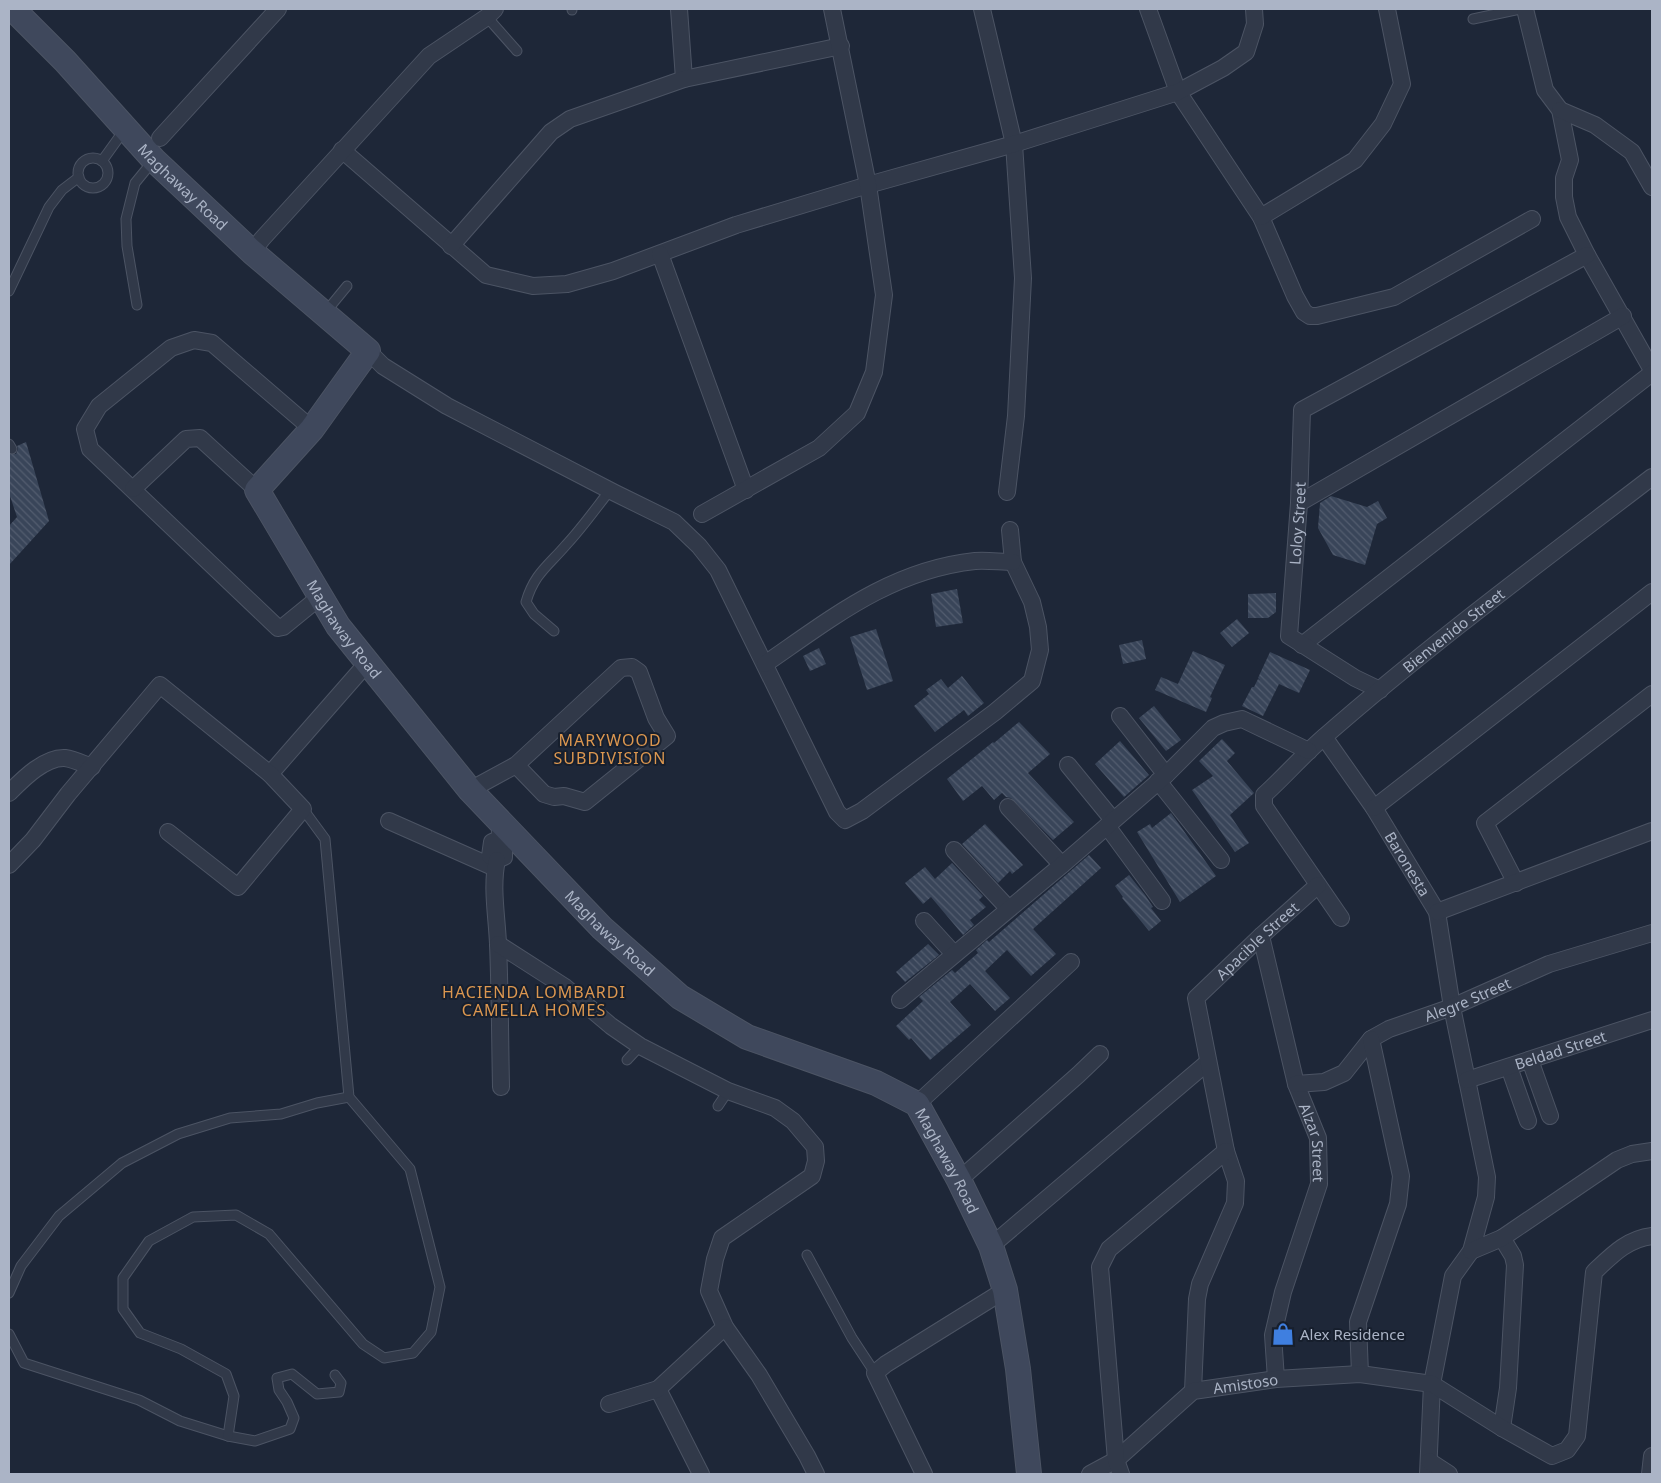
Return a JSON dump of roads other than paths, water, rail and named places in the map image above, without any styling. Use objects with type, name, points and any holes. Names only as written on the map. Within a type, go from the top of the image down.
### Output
[{"type":"street","name":"Maghaway Road","points":[[13,9],[65,61],[126,129],[157,149],[252,252],[383,366],[447,406],[674,522],[699,546],[718,570],[836,812],[845,820],[995,712],[1032,681],[1040,650],[1038,627],[1032,602],[1013,562]]},
{"type":"street","points":[[157,149],[278,9]]},
{"type":"street","points":[[679,9],[684,79]]},
{"type":"street","points":[[702,514],[820,448],[857,413],[874,372],[884,295],[868,185],[832,9]]},
{"type":"street","points":[[982,9],[1014,144],[1023,278],[1016,416],[1007,492]]},
{"type":"street","points":[[1148,9],[1178,92],[1261,216],[1295,296],[1304,312],[1310,316],[1394,297],[1532,219]]},
{"type":"street","points":[[342,150],[486,275],[533,286],[566,284],[613,271],[736,225],[1014,144],[1178,92],[1223,68],[1246,52],[1255,24],[1254,9]]},
{"type":"street","points":[[1261,216],[1355,160],[1383,124],[1402,84],[1388,9]]},
{"type":"street","points":[[1380,690],[1356,678],[1296,641],[1652,372],[1568,218],[1564,197],[1564,178],[1570,160],[1560,110],[1545,90],[1525,9]]},
{"type":"street","points":[[252,252],[342,150],[429,56],[491,13]]},
{"type":"street","points":[[451,246],[551,132],[570,119],[684,79],[840,46]]},
{"type":"street","points":[[1560,110],[1596,125],[1632,152],[1645,158],[1652,187]]},
{"type":"street","points":[[660,254],[746,490]]},
{"type":"street","name":"Loloy Street","points":[[1296,641],[1302,410],[1587,255]]},
{"type":"street","points":[[1299,502],[1623,316]]},
{"type":"street","points":[[312,429],[212,343],[194,340],[171,348],[99,406],[85,429],[90,450],[278,628],[283,627],[321,596]]},
{"type":"street","points":[[133,489],[186,440],[200,438],[257,490],[312,429],[368,352]]},
{"type":"street","name":"Bienvenido Street","points":[[1318,885],[1264,806],[1264,795],[1324,737],[1380,690],[1481,608],[1652,477]]},
{"type":"street","name":"Maghaway Road","points":[[257,490],[338,626],[470,790],[500,832],[602,928],[680,997],[747,1036],[876,1083],[917,1104],[991,1246],[1005,1290],[1018,1369],[1029,1474]]},
{"type":"street","points":[[765,664],[867,596],[901,579],[934,568],[976,561],[1013,562],[1010,530]]},
{"type":"street","points":[[1374,808],[1652,592]]},
{"type":"street","points":[[270,774],[368,662]]},
{"type":"street","points":[[470,790],[516,765],[621,668],[632,666],[639,672],[656,718],[667,736],[586,802],[564,796],[554,797],[544,794],[516,765]]},
{"type":"street","points":[[9,865],[32,840],[160,685],[270,774],[303,809],[238,887],[168,832]]},
{"type":"street","points":[[1516,882],[1485,824],[1652,694]]},
{"type":"street","points":[[1120,716],[1221,860]]},
{"type":"street","points":[[900,1000],[1162,778],[1213,728],[1224,723],[1242,719],[1309,751]]},
{"type":"street","name":"Baronesta","points":[[1324,737],[1374,808],[1437,912],[1452,1007],[1487,1177],[1486,1197],[1471,1251]]},
{"type":"street","points":[[9,794],[32,771],[51,762],[66,758],[92,767]]},
{"type":"street","points":[[1068,765],[1110,823],[1162,901]]},
{"type":"street","points":[[1008,807],[1062,864]]},
{"type":"street","points":[[389,821],[496,864]]},
{"type":"street","points":[[1437,912],[1652,831]]},
{"type":"street","points":[[500,832],[504,844],[504,857],[496,864],[495,898],[498,944],[501,1087]]},
{"type":"street","points":[[954,850],[1008,908]]},
{"type":"street","points":[[1318,885],[1341,918]]},
{"type":"street","name":"Apacible Street","points":[[1208,1062],[1196,998],[1318,885]]},
{"type":"street","points":[[924,921],[954,954]]},
{"type":"street","name":"Alegre Street","points":[[1296,1084],[1324,1082],[1344,1073],[1371,1039],[1389,1029],[1452,1007],[1549,964],[1652,933]]},
{"type":"street","name":"Alzar Street","points":[[1261,936],[1296,1084],[1318,1138],[1319,1184],[1283,1292],[1274,1335],[1276,1379]]},
{"type":"street","points":[[498,944],[565,987],[612,1026],[640,1046],[728,1091],[775,1108],[793,1121],[815,1147],[816,1161],[812,1176],[722,1238],[715,1259],[709,1291],[725,1327],[759,1375],[816,1474]]},
{"type":"street","points":[[917,1104],[1071,962]]},
{"type":"street","name":"Beldad Street","points":[[1467,1080],[1652,1020]]},
{"type":"street","points":[[1360,1374],[1358,1322],[1398,1204],[1402,1176],[1371,1039]]},
{"type":"street","points":[[958,1180],[1100,1054]]},
{"type":"street","points":[[1530,1060],[1550,1116]]},
{"type":"street","points":[[991,1246],[1208,1062],[1226,1151],[1236,1181],[1235,1203],[1200,1284],[1197,1299],[1193,1391]]},
{"type":"street","points":[[1509,1067],[1528,1121]]},
{"type":"street","points":[[1118,1467],[1100,1267],[1109,1249],[1226,1151]]},
{"type":"street","points":[[1449,1474],[1429,1468],[1432,1384],[1453,1276],[1471,1251],[1502,1238],[1617,1160],[1632,1154],[1652,1151]]},
{"type":"street","points":[[1432,1384],[1502,1428],[1552,1456],[1567,1450],[1576,1436],[1594,1272],[1615,1253],[1638,1238],[1652,1236]]},
{"type":"street","points":[[1502,1238],[1513,1256],[1515,1265],[1508,1388],[1502,1428]]},
{"type":"street","points":[[924,1474],[875,1373],[886,1364],[1005,1290]]},
{"type":"street","points":[[610,1404],[658,1389],[725,1327]]},
{"type":"street","name":"Amistoso","points":[[1090,1474],[1118,1467],[1193,1391],[1276,1379],[1360,1374],[1432,1384]]},
{"type":"street","points":[[658,1389],[702,1474]]},
{"type":"street","points":[[1650,1474],[1652,1456]]},
{"type":"lane","points":[[1473,19],[1520,9]]},
{"type":"lane","points":[[491,13],[517,51]]},
{"type":"lane","points":[[102,161],[126,129]]},
{"type":"lane","points":[[137,305],[127,246],[126,219],[135,182],[157,149]]},
{"type":"lane","points":[[92,158],[102,161],[108,169],[104,183],[94,188],[85,185],[79,177],[79,167],[87,159],[92,158]]},
{"type":"lane","points":[[9,291],[49,207],[62,190],[79,177]]},
{"type":"lane","points":[[324,314],[347,286]]},
{"type":"lane","points":[[554,631],[534,614],[526,602],[530,588],[538,575],[567,544],[611,490]]},
{"type":"lane","points":[[228,1436],[234,1396],[226,1374],[181,1349],[140,1333],[123,1309],[124,1278],[149,1241],[193,1217],[236,1215],[269,1234],[362,1344],[384,1358],[413,1353],[431,1332],[440,1287],[410,1169],[349,1097],[325,839],[303,809]]},
{"type":"lane","points":[[627,1060],[640,1046]]},
{"type":"lane","points":[[718,1106],[728,1091]]},
{"type":"lane","points":[[9,1293],[21,1266],[59,1216],[122,1163],[178,1134],[230,1118],[281,1114],[317,1103],[349,1097]]},
{"type":"lane","points":[[807,1255],[852,1338],[875,1373]]},
{"type":"lane","points":[[9,1334],[24,1363],[139,1400],[180,1421],[228,1436],[255,1441],[290,1429],[294,1418],[279,1390],[277,1378],[292,1374],[317,1394],[339,1392],[341,1383],[335,1375]]},
{"type":"place","name":"Alex Residence","points":[[1283,1334]]},
{"type":"district","name":"MARYWOOD SUBDIVISION","points":[[610,749]]},
{"type":"district","name":"HACIENDA LOMBARDI CAMELLA HOMES","points":[[534,1001]]}]
